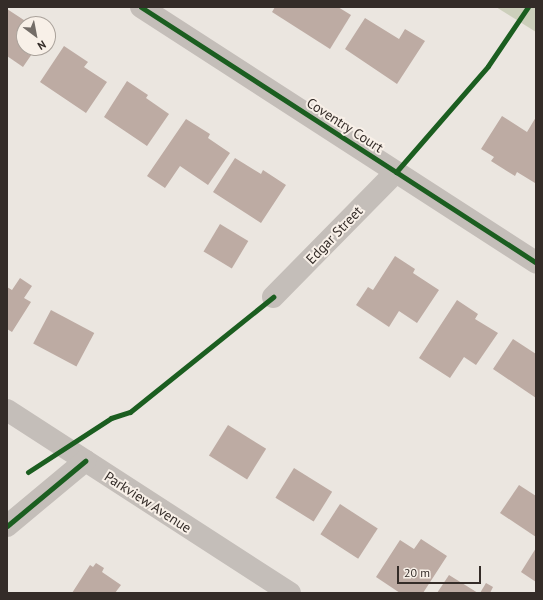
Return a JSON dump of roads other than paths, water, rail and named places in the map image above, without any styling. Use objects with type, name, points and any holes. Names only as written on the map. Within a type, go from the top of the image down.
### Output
[{"type":"street","name":"Coventry Court","points":[[141,7],[536,263]]},
{"type":"street","name":"Edgar Street","points":[[273,297],[396,172]]},
{"type":"street","name":"Parkview Avenue","points":[[7,410],[290,593]]},
{"type":"street","points":[[7,526],[85,461]]}]
